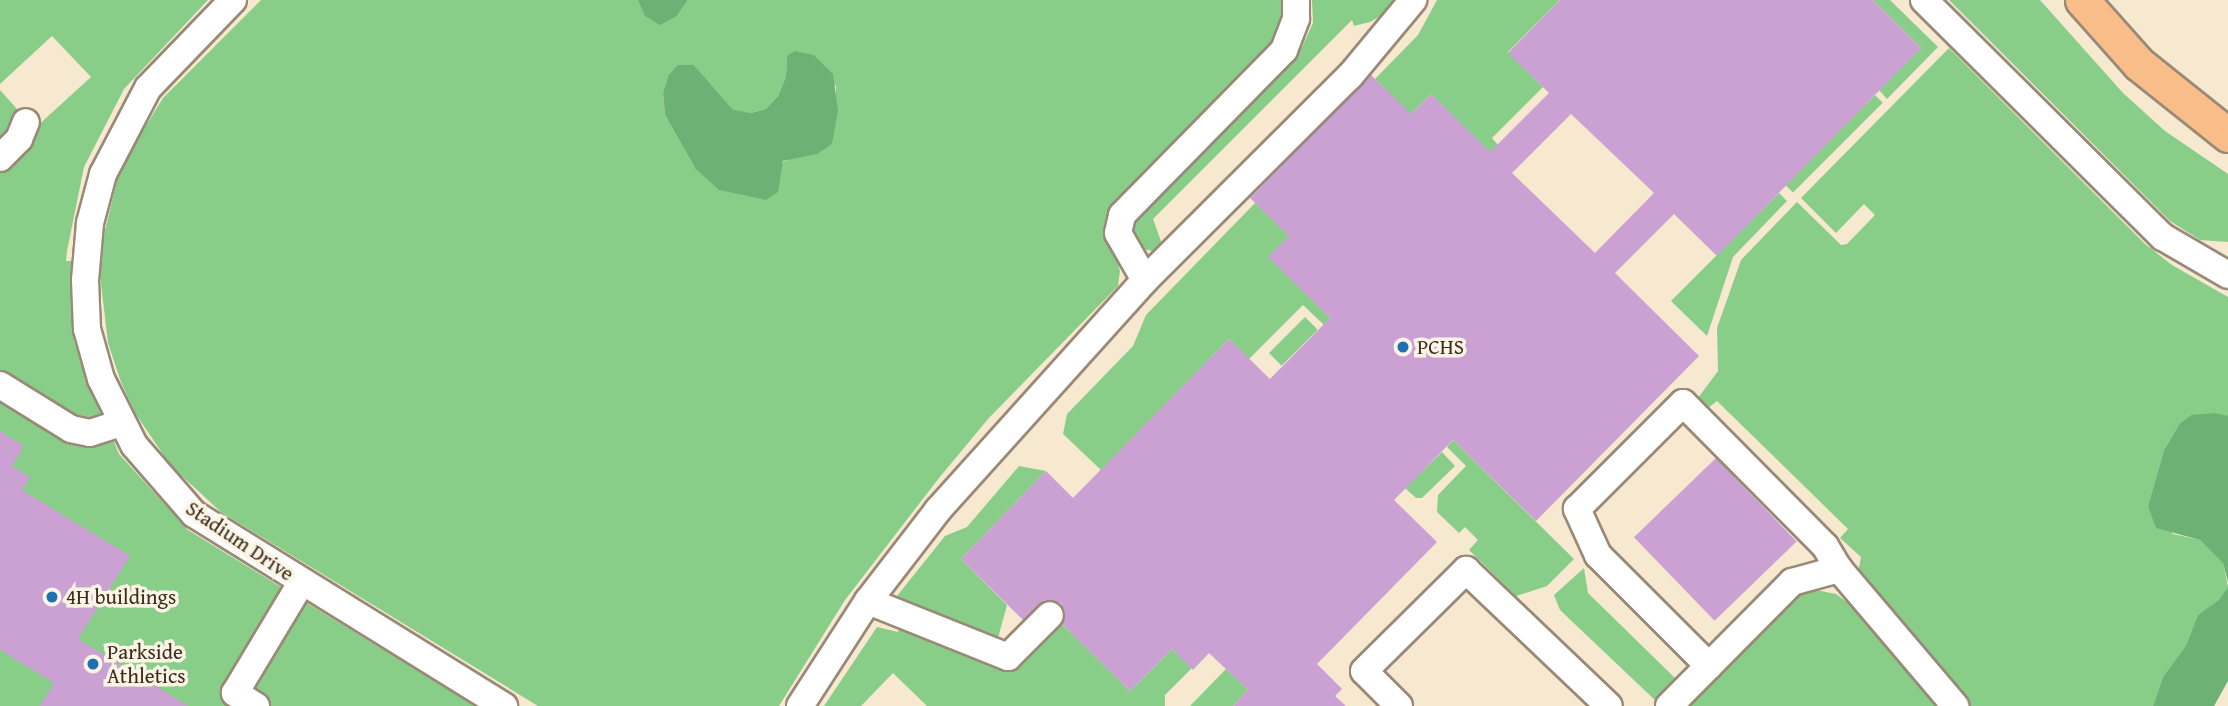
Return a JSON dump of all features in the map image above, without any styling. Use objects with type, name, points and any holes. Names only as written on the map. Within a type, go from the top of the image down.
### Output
[{"type":"main road","points":[[2082,0],[2138,64],[2228,135]]},
{"type":"street","name":"Stadium Drive","points":[[233,0],[148,88],[114,147],[95,199],[86,253],[87,329],[101,379],[121,423],[147,465],[194,514],[301,583],[504,706]]},
{"type":"street","points":[[1145,280],[1118,233],[1122,215],[1284,50],[1297,18],[1296,0]]},
{"type":"street","points":[[800,706],[868,601],[938,510],[1145,280],[1350,76],[1413,0]]},
{"type":"street","points":[[1924,0],[2163,237],[2228,275]]},
{"type":"street","points":[[0,158],[19,139],[26,122]]},
{"type":"street","points":[[0,385],[71,429],[90,433],[121,423]]},
{"type":"street","points":[[1709,666],[1598,555],[1577,509],[1683,403],[1825,546],[1839,569],[1955,706]]},
{"type":"street","points":[[1670,706],[1792,582],[1839,569]]},
{"type":"street","points":[[1399,706],[1364,671],[1466,570],[1609,706]]},
{"type":"street","points":[[256,706],[234,693],[301,583]]},
{"type":"street","points":[[868,601],[1008,657],[1050,615]]},
{"type":"green space","points":[[0,0],[208,0],[124,89],[84,167],[66,261],[72,261],[74,341],[119,454],[188,530],[475,706],[0,706],[0,170],[35,128],[91,77],[52,36],[0,84]]},
{"type":"green space","points":[[261,0],[638,0],[677,16],[688,0],[1281,0],[1285,17],[1284,32],[1113,248],[1120,271],[1118,286],[988,419],[939,478],[845,600],[779,706],[538,706],[221,512],[171,466],[135,413],[121,382],[108,343],[100,275],[103,239],[117,180],[129,153],[163,98]],"holes":[[[787,56],[836,86],[832,144],[783,162],[780,173],[695,168],[665,115],[663,93],[668,76],[694,65],[733,111],[751,113],[766,109],[778,96],[786,76]]]},
{"type":"green space","points":[[638,0],[688,0],[677,16],[660,25],[645,16]]},
{"type":"green space","points":[[1312,0],[1395,0],[1386,13],[1370,22],[1354,26],[1352,20],[1153,219],[1162,244],[1152,251],[1139,248],[1131,241],[1134,218],[1302,47],[1313,23]]},
{"type":"green space","points":[[1437,0],[1560,0],[1508,52],[1543,87],[1492,138],[1498,145],[1490,153],[1431,94],[1388,137],[1387,91],[1375,79],[1418,35]]},
{"type":"green space","points":[[1873,0],[1890,0],[1938,47],[1887,99],[1879,90],[1921,48]]},
{"type":"green space","points":[[1949,0],[2040,0],[2123,93],[2165,131],[2228,174],[2228,242],[2200,240],[2170,221]]},
{"type":"green space","points":[[1949,48],[2145,244],[2172,265],[2228,297],[2228,416],[2191,415],[2180,423],[2164,450],[2148,506],[2173,534],[2200,540],[2223,562],[2228,587],[2219,601],[2198,615],[2187,646],[2163,677],[2153,706],[1968,706],[1858,573],[1861,557],[1840,538],[1848,529],[1717,401],[1708,408],[1698,398],[1718,371],[1717,328],[1741,260],[1797,202],[1841,245],[1847,244],[1875,215],[1864,204],[1836,233],[1801,198]]},
{"type":"green space","points":[[795,51],[814,55],[833,74],[838,111],[832,144],[817,154],[783,161],[778,192],[766,200],[719,190],[695,168],[665,115],[663,93],[668,76],[678,65],[694,65],[733,110],[751,113],[766,109],[778,96],[786,76],[787,56]]},
{"type":"green space","points":[[0,90],[17,109],[0,146]]},
{"type":"green space","points":[[1875,95],[1883,103],[1793,193],[1785,185]]},
{"type":"green space","points":[[1779,193],[1787,201],[1733,257],[1707,336],[1671,301]]},
{"type":"green space","points":[[1255,203],[1267,214],[1310,215],[1269,257],[1330,318],[1324,325],[1303,305],[1249,359],[1229,339],[1101,470],[1063,434],[1067,414],[1133,346],[1146,315]]},
{"type":"green space","points":[[1305,317],[1318,330],[1282,366],[1269,353]]},
{"type":"green space","points":[[2214,413],[2228,416],[2228,582],[2223,563],[2200,540],[2156,528],[2148,506],[2164,450],[2180,423],[2191,415]]},
{"type":"green space","points":[[1453,440],[1574,559],[1547,586],[1516,596],[1469,550],[1478,540],[1465,527],[1459,533],[1437,512],[1438,495],[1466,466],[1447,447]]},
{"type":"green space","points":[[1442,452],[1455,466],[1422,498],[1416,498],[1405,488]]},
{"type":"green space","points":[[1019,466],[1046,471],[961,559],[1007,605],[997,642],[893,601],[945,536],[967,527]]},
{"type":"green space","points":[[1584,568],[1588,593],[1678,681],[1657,702],[1560,610],[1554,595]]},
{"type":"green space","points":[[2228,587],[2228,681],[2214,706],[2153,706],[2163,677],[2186,646],[2198,615],[2219,600]]},
{"type":"green space","points":[[1816,590],[1836,594],[1859,611],[1937,706],[1683,706],[1798,594]]},
{"type":"green space","points":[[1060,622],[1130,691],[1172,649],[1192,668],[1165,695],[1165,706],[927,706],[893,673],[861,706],[824,706],[877,627],[898,632],[901,625],[1012,669]]},
{"type":"green space","points":[[1226,669],[1248,690],[1233,706],[1190,706]]},
{"type":"building","name":"PCHS","points":[[1560,0],[1873,0],[1921,48],[1717,256],[1674,214],[1615,273],[1699,356],[1536,521],[1453,440],[1394,500],[1437,542],[1317,664],[1342,689],[1335,696],[1346,706],[1233,706],[1248,690],[1209,653],[1193,670],[1172,649],[1130,691],[1062,624],[1065,612],[1061,603],[1045,600],[1023,620],[961,559],[1046,471],[1073,498],[1229,339],[1270,379],[1330,318],[1268,257],[1289,236],[1250,198],[1371,75],[1411,114],[1431,94],[1490,152],[1549,93],[1508,53]],"holes":[[[1571,114],[1654,193],[1595,253],[1512,173]]]},
{"type":"building","name":"4H buildings","points":[[0,431],[24,446],[12,466],[30,477],[22,490],[130,556],[78,639],[188,706],[40,706],[54,683],[0,650]]},
{"type":"building","points":[[1716,458],[1797,541],[1715,621],[1634,537]]},
{"type":"place","name":"PCHS","points":[[1403,347]]},
{"type":"place","name":"4H buildings","points":[[52,597]]},
{"type":"place","name":"Parkside Athletics","points":[[93,664]]}]
